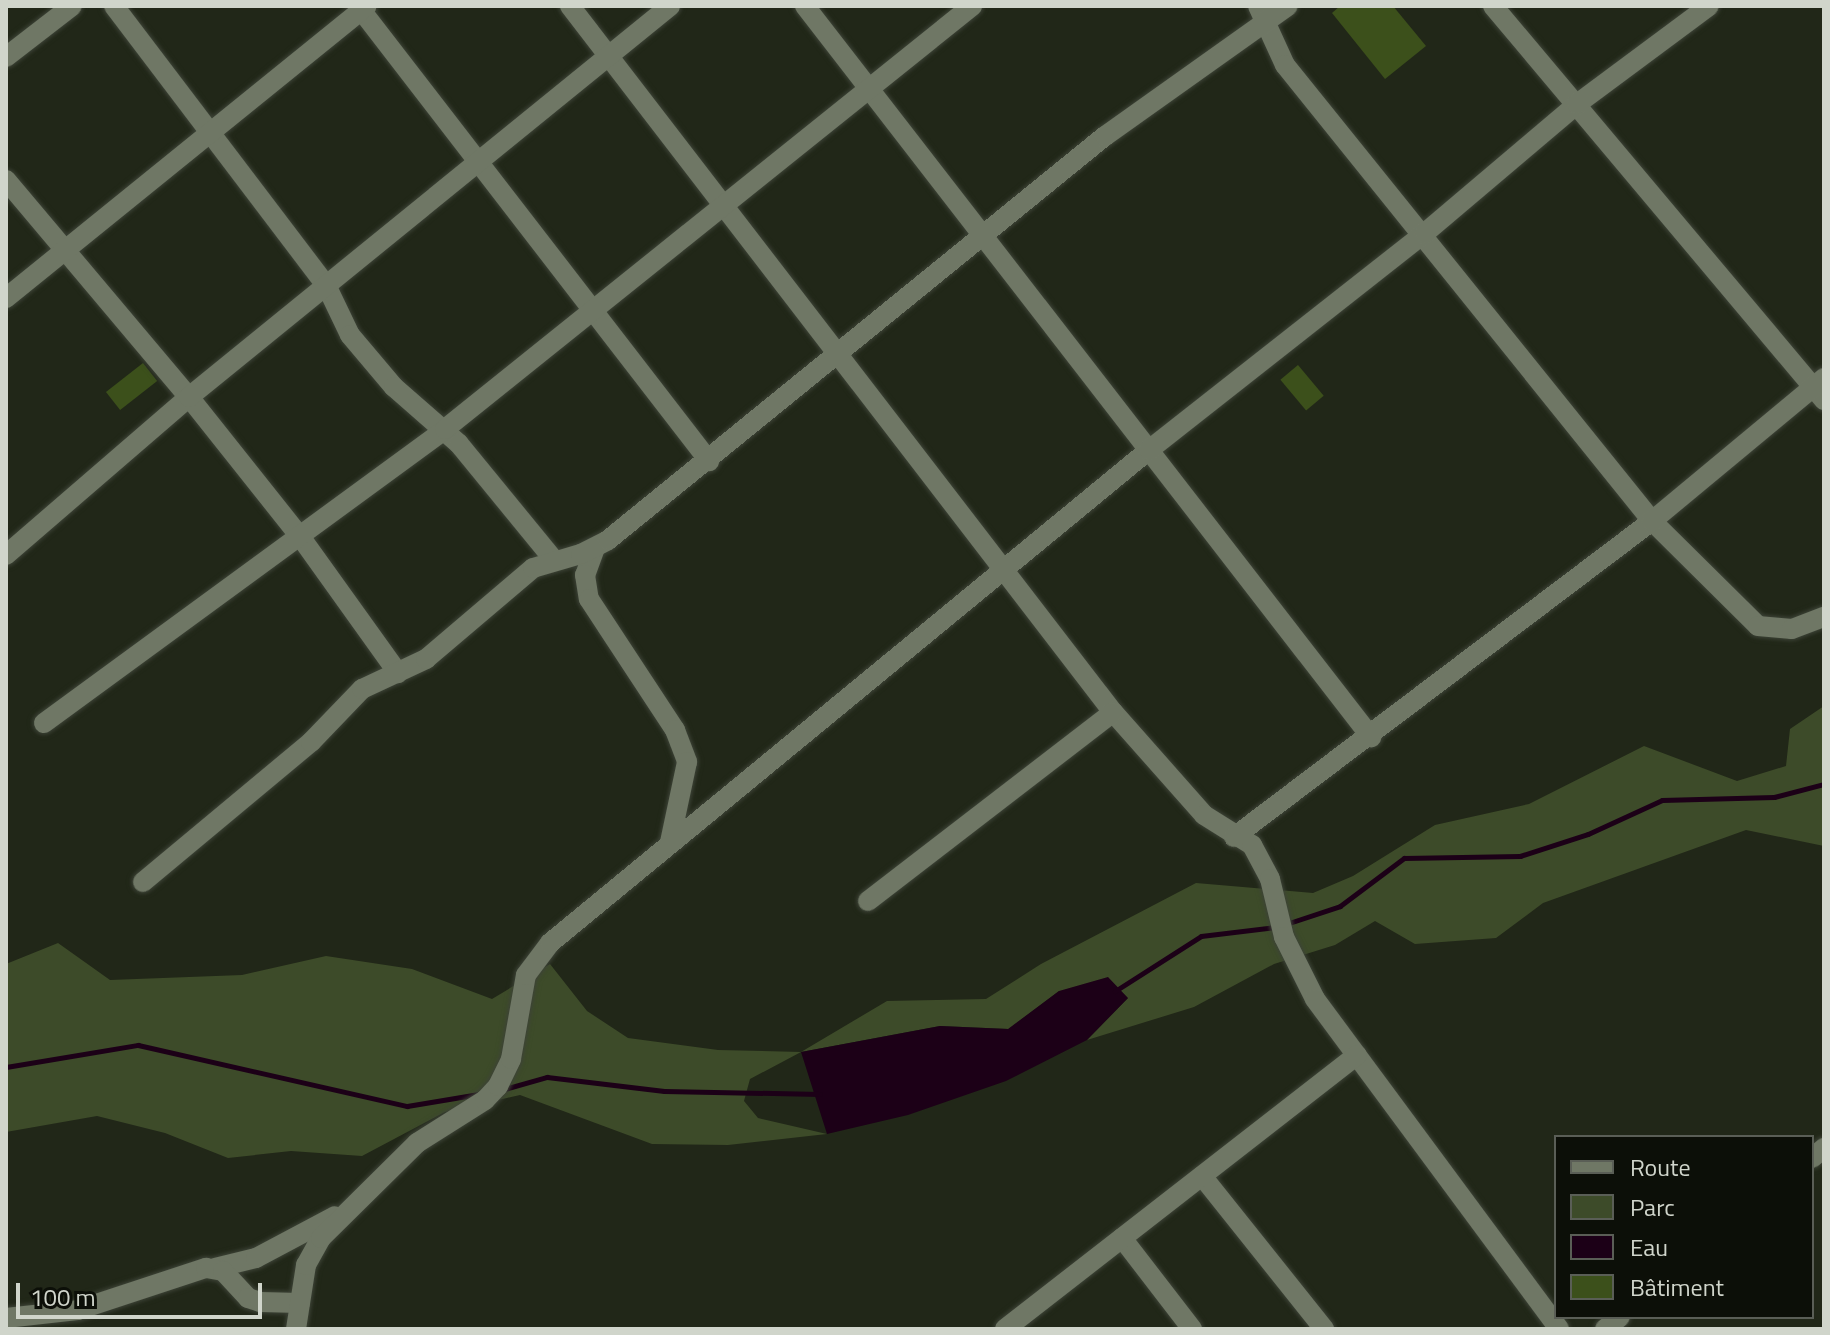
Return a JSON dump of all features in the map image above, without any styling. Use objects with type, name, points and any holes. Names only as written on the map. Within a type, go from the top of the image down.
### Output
[{"type":"street","points":[[6,57],[72,6]]},
{"type":"street","points":[[114,6],[327,287],[339,319],[358,344],[394,387],[445,429],[553,559]]},
{"type":"street","points":[[570,6],[836,356],[1113,712],[1204,815],[1234,837],[1252,845],[1263,860],[1301,976],[1559,1329]]},
{"type":"street","points":[[6,555],[189,397],[670,6]]},
{"type":"street","points":[[805,6],[981,239],[1371,737]]},
{"type":"street","points":[[44,723],[302,539],[445,429],[972,6]]},
{"type":"street","points":[[143,882],[311,742],[362,689],[426,659],[533,568],[553,559],[595,548],[709,461],[1136,112],[1261,15],[1288,6]]},
{"type":"street","points":[[1234,837],[1371,737],[1820,388],[1493,6]]},
{"type":"street","points":[[296,1329],[313,1250],[417,1143],[491,1095],[511,1059],[526,975],[536,958],[670,842],[1149,450],[1425,233],[1577,104],[1709,6]]},
{"type":"street","points":[[6,298],[212,133],[362,7],[709,461]]},
{"type":"street","points":[[1261,15],[1285,65],[1425,233],[1652,521],[1758,626],[1792,629],[1824,617]]},
{"type":"street","points":[[6,180],[67,249],[302,539],[398,673]]},
{"type":"street","points":[[595,548],[585,575],[589,599],[675,730],[687,762],[670,842]]},
{"type":"street","points":[[868,901],[1113,712]]},
{"type":"street","points":[[1005,1329],[1357,1055]]},
{"type":"street","points":[[1202,1176],[1324,1329]]},
{"type":"street","points":[[6,1318],[78,1310],[162,1280],[256,1258],[349,1210]]},
{"type":"street","points":[[1122,1238],[1192,1329]]},
{"type":"street","points":[[215,1268],[248,1298],[300,1303]]},
{"type":"green space","points":[[1824,706],[1824,846],[1746,830],[1543,903],[1496,938],[1415,944],[1375,921],[1335,945],[1274,964],[1194,1007],[1087,1040],[1128,998],[1059,991],[1009,1029],[940,1026],[801,1052],[887,1001],[986,999],[1041,964],[1196,883],[1313,893],[1353,876],[1435,825],[1529,804],[1644,746],[1737,781],[1786,766],[1790,729]]},
{"type":"green space","points":[[58,943],[110,980],[242,975],[326,956],[412,969],[492,999],[550,964],[587,1011],[628,1038],[718,1050],[801,1052],[750,1079],[744,1101],[758,1118],[827,1134],[728,1145],[652,1144],[520,1095],[445,1112],[362,1156],[291,1151],[228,1158],[165,1133],[97,1116],[6,1132],[6,964]]},
{"type":"water","points":[[1108,977],[1128,998],[1087,1040],[1006,1081],[908,1115],[827,1134],[801,1052],[940,1026],[1008,1029],[1059,991]]},
{"type":"building","points":[[1340,6],[1393,6],[1426,46],[1385,79],[1332,13]]},
{"type":"building","points":[[143,363],[157,381],[120,410],[106,392]]},
{"type":"building","points":[[1298,365],[1324,396],[1306,410],[1280,380]]},
{"type":"waterway","points":[[1286,924],[1340,906],[1404,858],[1520,856],[1588,834],[1662,800],[1774,797],[1824,784]]},
{"type":"waterway","points":[[1115,991],[1201,936],[1276,927]]},
{"type":"waterway","points":[[6,1067],[138,1045],[407,1106],[479,1094]]},
{"type":"waterway","points":[[501,1090],[547,1077],[664,1091],[820,1094]]}]
